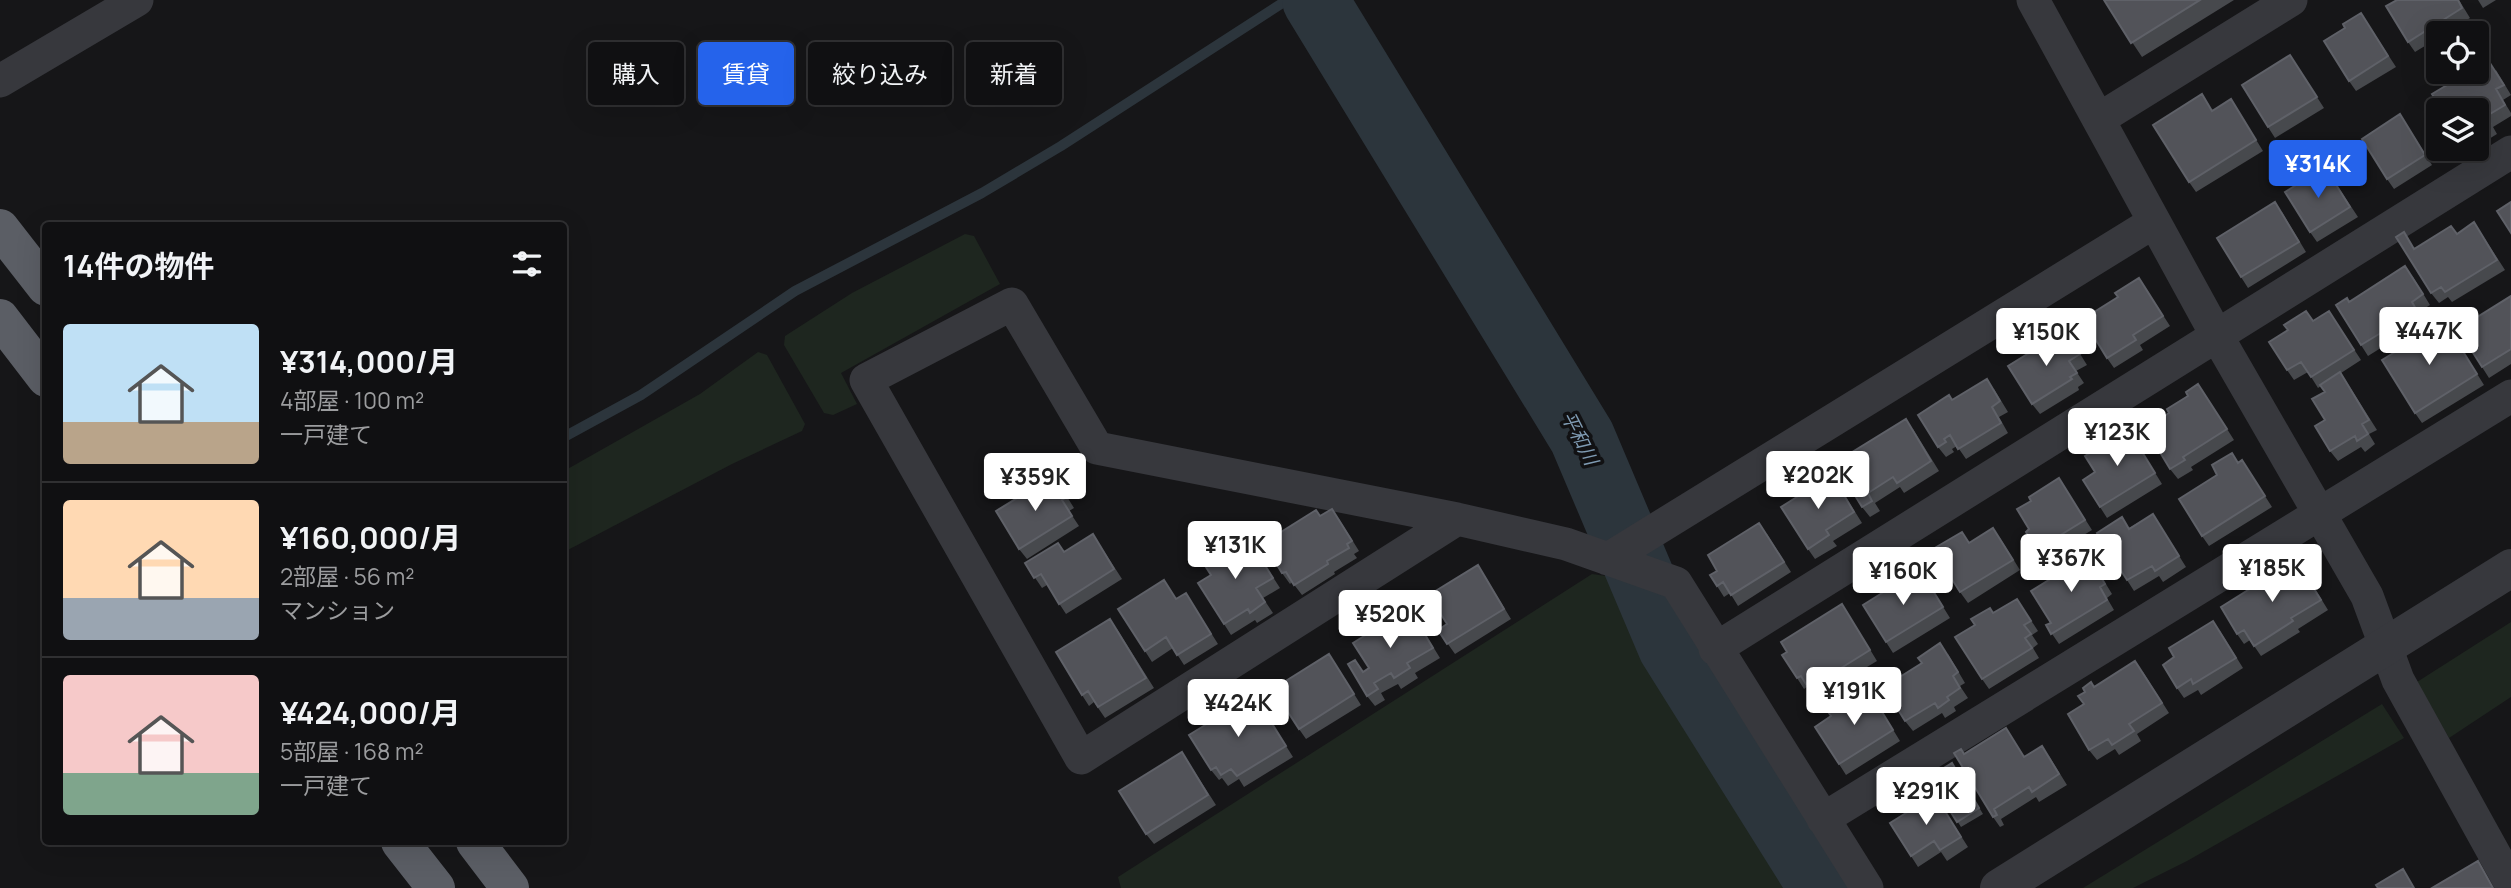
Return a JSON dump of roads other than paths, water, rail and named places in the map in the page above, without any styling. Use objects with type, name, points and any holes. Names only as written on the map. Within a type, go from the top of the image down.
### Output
[{"type":"highway","points":[[0,228],[42,282]]},
{"type":"highway","points":[[0,318],[42,373]]},
{"type":"highway","points":[[402,845],[436,888]]},
{"type":"highway","points":[[477,845],[510,888]]},
{"type":"street","points":[[0,81],[137,0]]},
{"type":"street","points":[[2033,0],[2217,336],[2367,596],[2399,680],[2511,884]]},
{"type":"street","points":[[2099,119],[2291,0]]},
{"type":"street","points":[[1715,649],[2511,152]]},
{"type":"street","points":[[1608,559],[2154,222]]},
{"type":"street","points":[[1457,519],[1081,758],[866,380],[1012,304],[1097,448],[1457,519],[1566,544],[1676,583],[1867,888]]},
{"type":"street","points":[[1823,819],[2511,396]]},
{"type":"street","points":[[1999,888],[2511,568]]},
{"type":"waterway","points":[[567,435],[641,395],[795,291],[982,193],[1061,146],[1287,0]]},
{"type":"waterway","name":"平和川","points":[[1315,0],[1582,437],[1671,647],[1822,888]]}]
